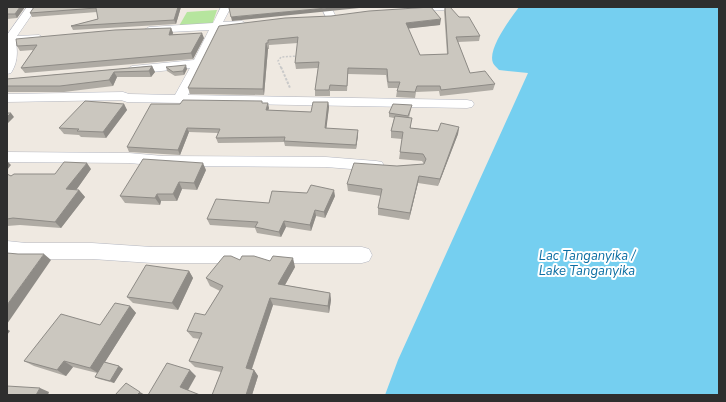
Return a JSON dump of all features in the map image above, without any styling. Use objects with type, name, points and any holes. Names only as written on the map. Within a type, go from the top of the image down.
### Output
[{"type":"street","points":[[8,40],[32,7]]},
{"type":"street","points":[[180,99],[226,7]]},
{"type":"street","points":[[317,17],[335,17],[326,7]]},
{"type":"street","points":[[399,10],[444,7]]},
{"type":"street","points":[[137,30],[215,27],[254,22]]},
{"type":"street","points":[[8,40],[47,38]]},
{"type":"street","points":[[8,40],[12,47],[8,77]]},
{"type":"street","points":[[116,71],[199,63]]},
{"type":"street","points":[[7,98],[123,96],[128,98],[180,99],[378,100],[467,104]]},
{"type":"street","points":[[7,156],[129,158],[163,161],[326,162],[392,166]]},
{"type":"street","points":[[7,249],[26,251],[92,251],[152,255],[362,256]]},
{"type":"path","points":[[303,56],[281,57],[278,61],[290,89],[299,98],[304,100]]},
{"type":"green space","points":[[217,10],[212,25],[179,26],[187,12]]},
{"type":"water","name":"Lac Tanganyika / Lake Tanganyika","points":[[519,7],[719,7],[719,395],[385,395],[398,360],[528,73],[499,70],[493,63],[492,57],[496,42]]},
{"type":"building","points":[[7,7],[20,7],[15,14],[7,14]]},
{"type":"building","points":[[34,7],[178,7],[174,20],[71,26],[98,19],[96,8],[30,13]]},
{"type":"building","points":[[230,7],[337,7],[231,17]]},
{"type":"building","points":[[431,7],[441,19],[406,23],[420,55],[448,54],[445,7],[450,7],[459,17],[469,17],[480,36],[456,37],[470,73],[485,71],[495,84],[441,90],[440,86],[417,86],[415,92],[397,91],[400,82],[388,82],[387,69],[348,68],[347,86],[330,85],[329,90],[315,90],[319,62],[295,63],[298,37],[268,40],[268,43],[266,43],[263,89],[188,88],[219,26],[285,18],[331,16],[369,11]]},
{"type":"building","points":[[171,28],[169,35],[202,33],[191,53],[21,68],[37,45],[17,46],[16,39],[115,30]]},
{"type":"building","points":[[186,65],[183,71],[173,72],[166,67]]},
{"type":"building","points":[[152,66],[149,71],[114,72],[109,80],[60,86],[7,86],[7,79]]},
{"type":"building","points":[[183,100],[262,101],[262,103],[268,103],[266,110],[311,112],[313,102],[328,102],[325,128],[358,130],[356,145],[284,141],[285,137],[216,138],[220,129],[187,128],[178,150],[127,147],[151,104],[180,104]]},
{"type":"building","points":[[85,101],[124,104],[103,132],[77,131],[79,129],[59,128]]},
{"type":"building","points":[[393,104],[412,105],[408,116],[389,113]]},
{"type":"building","points":[[395,116],[412,118],[410,128],[438,131],[441,123],[459,127],[440,179],[419,176],[410,213],[378,208],[382,189],[347,184],[354,163],[397,166],[424,164],[426,159],[423,154],[400,152],[403,132],[391,131]]},
{"type":"building","points":[[143,159],[203,163],[194,183],[179,182],[173,194],[157,194],[155,198],[120,196]]},
{"type":"building","points":[[64,162],[87,163],[66,189],[79,190],[55,222],[13,218],[7,219],[7,174],[11,176],[14,174],[55,174]]},
{"type":"building","points":[[311,185],[334,190],[324,212],[315,210],[310,225],[284,221],[279,232],[255,227],[258,222],[207,219],[216,199],[269,203],[272,191],[307,193]]},
{"type":"building","points":[[7,253],[44,254],[7,305]]},
{"type":"building","points":[[224,256],[231,256],[240,260],[242,256],[254,256],[270,261],[273,256],[293,258],[278,284],[330,293],[328,306],[270,298],[246,368],[254,370],[246,395],[212,395],[223,367],[189,361],[202,333],[187,331],[195,313],[205,315],[223,286],[206,278]]},
{"type":"building","points":[[146,265],[189,271],[172,303],[127,297]]},
{"type":"building","points":[[115,303],[130,306],[90,368],[64,361],[57,370],[24,361],[61,314],[100,325]]},
{"type":"building","points":[[104,362],[119,366],[110,381],[95,377]]},
{"type":"building","points":[[167,363],[190,370],[180,387],[200,395],[148,395]]},
{"type":"building","points":[[126,383],[140,392],[137,395],[115,395]]},
{"type":"building","points":[[7,386],[40,388],[36,395],[7,395]]}]
